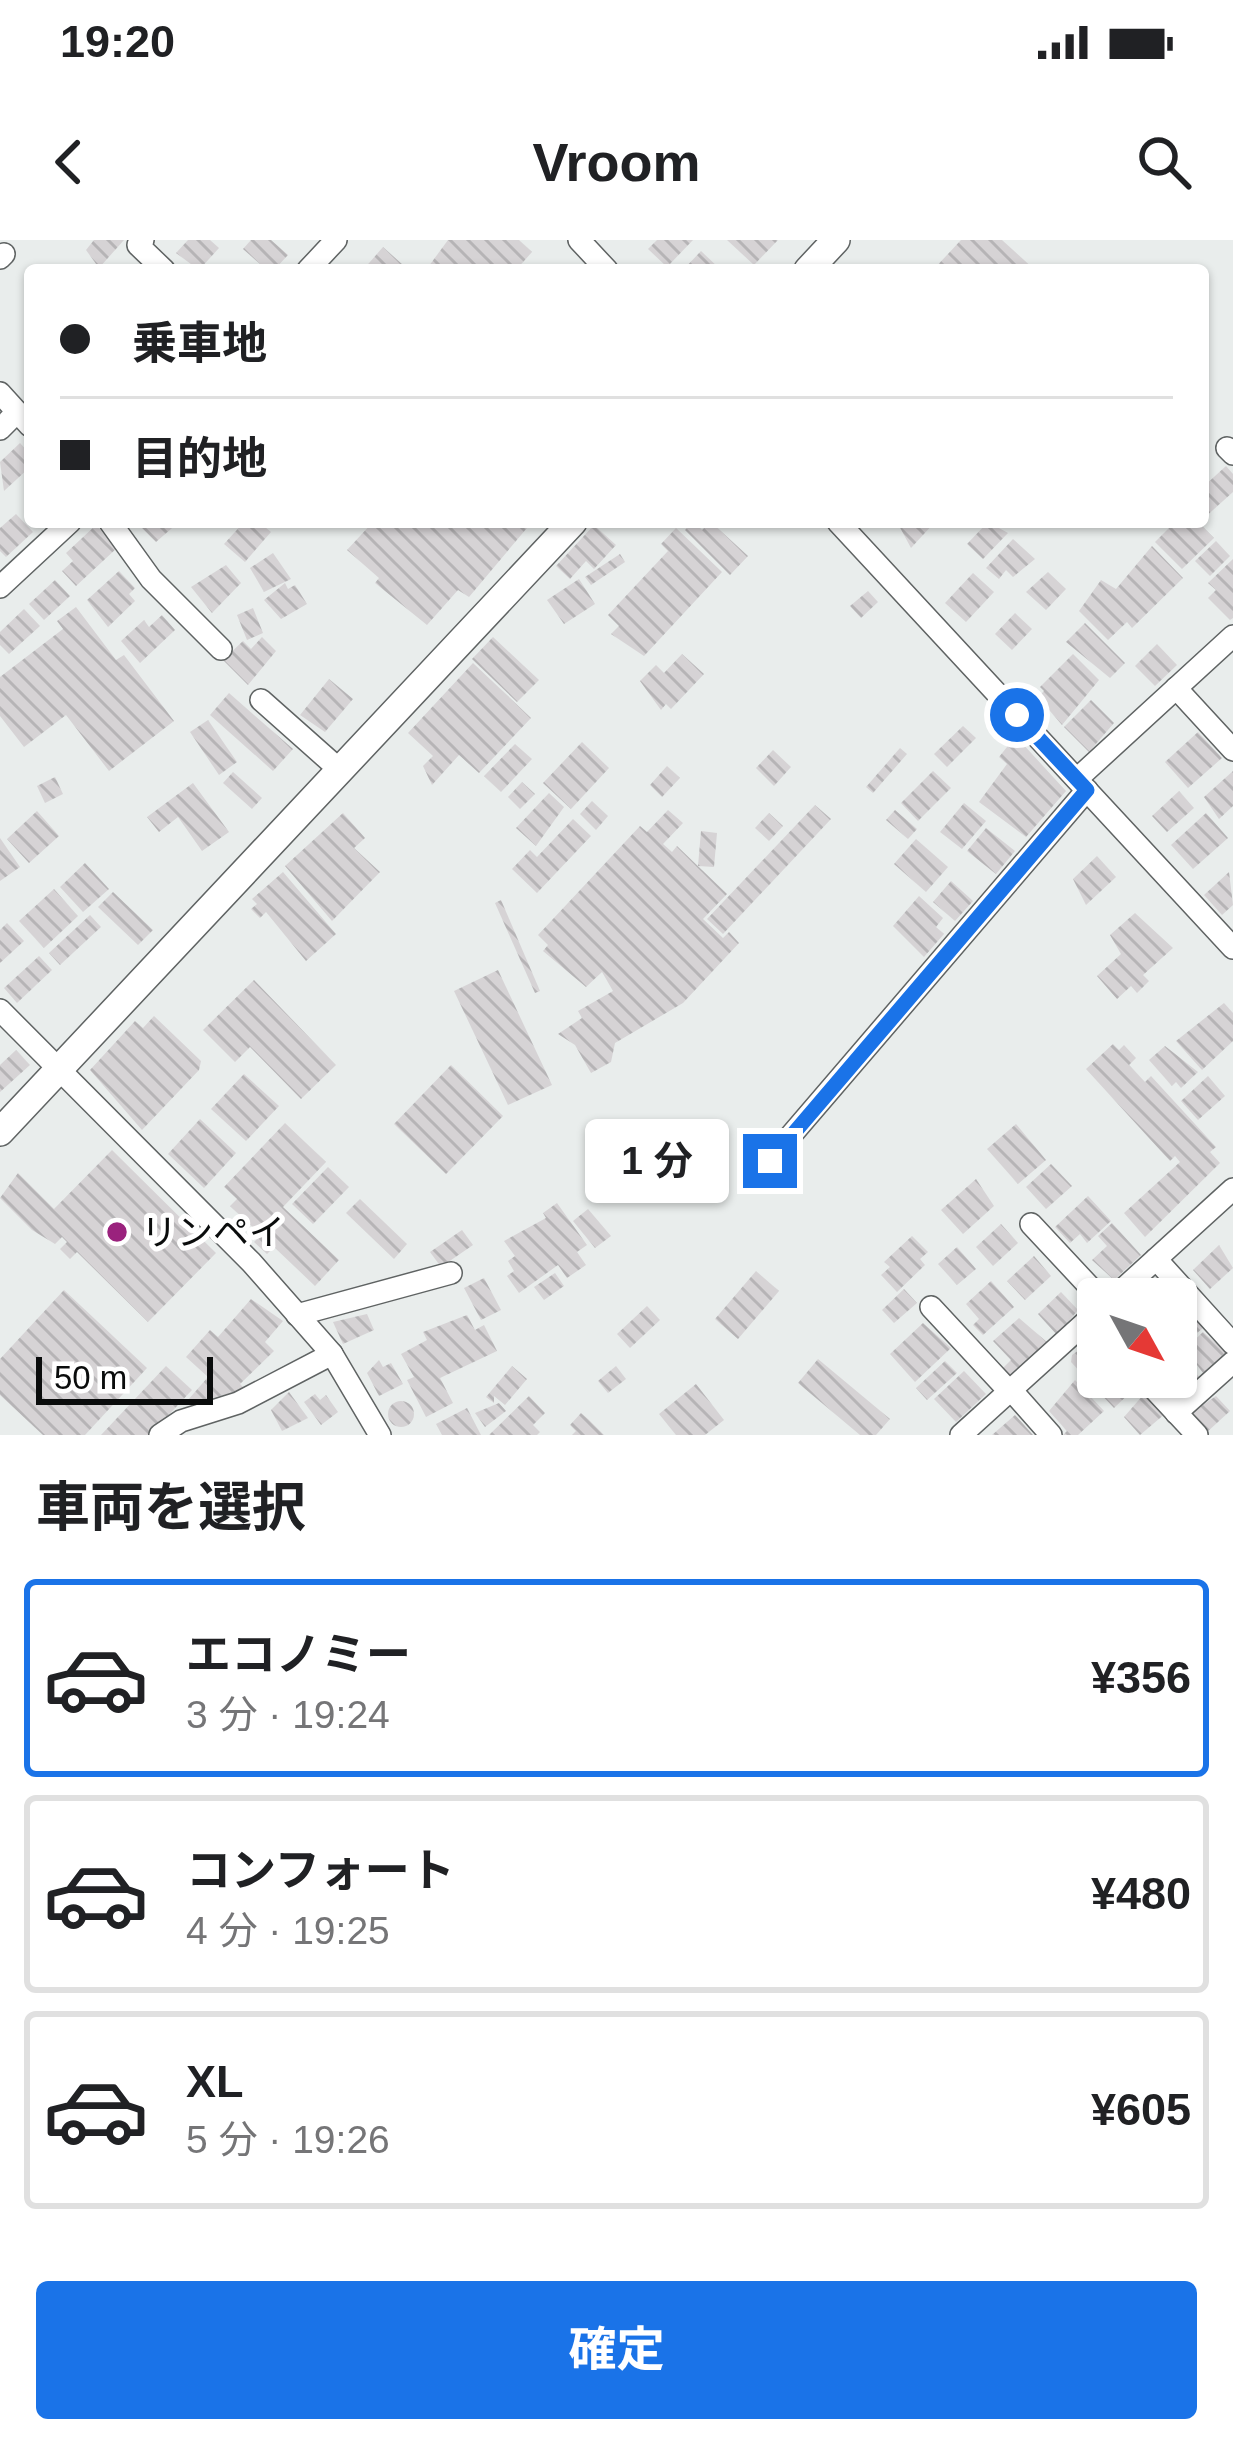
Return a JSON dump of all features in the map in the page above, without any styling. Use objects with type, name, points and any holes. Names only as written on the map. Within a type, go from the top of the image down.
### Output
[{"type":"street","points":[[143,240],[138,245],[158,264]]},
{"type":"street","points":[[314,264],[336,240]]},
{"type":"street","points":[[580,240],[602,264]]},
{"type":"street","points":[[814,264],[836,240]]},
{"type":"street","points":[[0,393],[24,419],[0,429]]},
{"type":"street","points":[[0,586],[63,528]]},
{"type":"street","points":[[114,528],[151,580],[221,649]]},
{"type":"street","points":[[0,1132],[567,528]]},
{"type":"street","points":[[844,528],[1233,948]]},
{"type":"street","points":[[770,1161],[1082,785],[1233,636]]},
{"type":"street","points":[[1176,688],[1233,750]]},
{"type":"street","points":[[261,700],[340,771]]},
{"type":"street","points":[[0,1010],[298,1315],[332,1354],[380,1435]]},
{"type":"street","points":[[1135,1278],[1233,1189]]},
{"type":"street","points":[[1031,1224],[1081,1278]]},
{"type":"street","points":[[1156,1259],[1233,1344]]},
{"type":"street","points":[[298,1315],[451,1273]]},
{"type":"street","points":[[931,1307],[1051,1435]]},
{"type":"street","points":[[961,1435],[1077,1335]]},
{"type":"street","points":[[160,1435],[181,1421],[238,1403],[332,1354]]},
{"type":"street","points":[[1176,1413],[1233,1362]]},
{"type":"street","points":[[1162,1398],[1197,1435]]},
{"type":"building","points":[[94,240],[124,240],[103,264],[96,264],[86,250]]},
{"type":"building","points":[[188,240],[210,240],[219,248],[204,264],[191,264],[176,253]]},
{"type":"building","points":[[251,240],[271,240],[288,255],[280,264],[260,264],[243,249]]},
{"type":"building","points":[[448,240],[519,240],[532,252],[521,264],[430,264]]},
{"type":"building","points":[[657,240],[693,240],[670,264],[648,249]]},
{"type":"building","points":[[727,240],[778,240],[753,264]]},
{"type":"building","points":[[961,240],[1002,240],[1028,264],[939,264]]},
{"type":"building","points":[[383,247],[402,264],[368,264]]},
{"type":"building","points":[[701,251],[715,264],[689,264]]},
{"type":"building","points":[[20,443],[24,447],[24,473],[4,491],[0,462]]},
{"type":"building","points":[[1226,466],[1233,474],[1233,492],[1209,514],[1209,482]]},
{"type":"building","points":[[16,514],[24,528],[33,532],[6,557],[0,551],[0,528]]},
{"type":"building","points":[[93,528],[99,528],[117,548],[76,586],[62,571],[73,561],[66,553]]},
{"type":"building","points":[[142,528],[172,528],[156,542]]},
{"type":"building","points":[[239,528],[271,532],[245,562],[224,544]]},
{"type":"building","points":[[367,528],[527,528],[469,597],[458,590],[427,625],[375,583],[379,578],[347,550]]},
{"type":"building","points":[[591,528],[616,545],[594,569],[586,561],[570,579],[556,566]]},
{"type":"building","points":[[676,528],[722,572],[644,656],[611,634],[619,626],[608,615],[668,551],[661,544]]},
{"type":"building","points":[[718,528],[748,556],[730,575],[685,530]]},
{"type":"building","points":[[900,528],[929,528],[911,548]]},
{"type":"building","points":[[982,528],[1008,533],[983,559],[967,544]]},
{"type":"building","points":[[1169,528],[1204,528],[1214,538],[1182,569],[1155,542]]},
{"type":"building","points":[[1013,539],[1035,559],[1013,577],[1006,570],[999,579],[986,568]]},
{"type":"building","points":[[1216,541],[1230,556],[1210,576],[1195,561]]},
{"type":"building","points":[[1152,546],[1183,578],[1132,628],[1127,622],[1108,640],[1079,611],[1101,580],[1116,589]]},
{"type":"building","points":[[273,553],[291,579],[264,592],[250,568]]},
{"type":"building","points":[[620,554],[625,562],[591,585],[585,577]]},
{"type":"building","points":[[1233,559],[1230,620],[1208,598],[1216,590],[1208,583]]},
{"type":"building","points":[[226,565],[241,583],[212,613],[191,587]]},
{"type":"building","points":[[119,571],[135,588],[129,594],[135,601],[108,627],[87,600]]},
{"type":"building","points":[[1048,572],[1066,589],[1046,610],[1026,592]]},
{"type":"building","points":[[973,573],[994,592],[966,622],[945,603]]},
{"type":"building","points":[[579,579],[595,604],[564,624],[547,600]]},
{"type":"building","points":[[55,580],[70,596],[44,620],[29,604]]},
{"type":"building","points":[[285,583],[288,589],[295,585],[307,604],[281,619],[264,600]]},
{"type":"building","points":[[868,591],[878,602],[861,618],[850,606]]},
{"type":"building","points":[[76,607],[116,660],[124,655],[174,721],[109,771],[66,715],[24,747],[0,716],[0,677],[63,629],[57,621]]},
{"type":"building","points":[[253,608],[263,633],[247,640],[237,615]]},
{"type":"building","points":[[24,609],[40,626],[9,654],[0,645],[0,632]]},
{"type":"building","points":[[1015,613],[1032,629],[1012,650],[995,634]]},
{"type":"building","points":[[162,615],[175,630],[140,663],[121,641],[144,620],[149,627]]},
{"type":"building","points":[[1085,623],[1125,663],[1110,678],[1066,642]]},
{"type":"building","points":[[262,637],[276,651],[248,685],[223,660],[243,641],[251,649]]},
{"type":"building","points":[[493,637],[539,680],[517,702],[472,659]]},
{"type":"building","points":[[1157,644],[1177,665],[1155,686],[1135,666]]},
{"type":"building","points":[[682,654],[704,674],[671,709],[666,704],[661,710],[640,681],[656,665],[664,673]]},
{"type":"building","points":[[1073,654],[1099,680],[1062,725],[1038,697],[1044,691],[1040,687]]},
{"type":"building","points":[[473,663],[531,718],[479,773],[459,755],[432,785],[423,766],[433,756],[408,733]]},
{"type":"building","points":[[329,679],[353,699],[325,732],[300,715]]},
{"type":"building","points":[[229,693],[293,749],[273,771],[210,715]]},
{"type":"building","points":[[1091,700],[1114,723],[1089,752],[1064,727]]},
{"type":"building","points":[[208,720],[237,762],[219,775],[190,732]]},
{"type":"building","points":[[963,726],[976,738],[947,767],[934,754]]},
{"type":"building","points":[[1009,729],[1066,791],[1026,837],[979,802],[1007,764],[999,757],[1011,742],[1004,737]]},
{"type":"building","points":[[1198,732],[1222,758],[1188,788],[1165,762]]},
{"type":"building","points":[[582,742],[609,768],[571,809],[543,783]]},
{"type":"building","points":[[515,744],[532,759],[501,792],[484,776]]},
{"type":"building","points":[[900,748],[907,754],[873,793],[866,787]]},
{"type":"building","points":[[773,750],[791,767],[774,786],[756,768]]},
{"type":"building","points":[[667,766],[680,778],[662,797],[650,785]]},
{"type":"building","points":[[933,771],[951,788],[918,821],[901,803]]},
{"type":"building","points":[[1233,771],[1233,806],[1219,819],[1204,797]]},
{"type":"building","points":[[233,772],[262,798],[252,809],[223,783]]},
{"type":"building","points":[[55,777],[63,794],[45,803],[37,786]]},
{"type":"building","points":[[522,782],[535,794],[520,809],[508,797]]},
{"type":"building","points":[[193,783],[229,832],[202,851],[178,817],[159,832],[147,817]]},
{"type":"building","points":[[1179,791],[1194,808],[1167,832],[1152,816]]},
{"type":"building","points":[[549,793],[564,807],[536,846],[516,828]]},
{"type":"building","points":[[592,801],[608,816],[596,830],[580,814]]},
{"type":"building","points":[[964,803],[986,821],[962,849],[940,832]]},
{"type":"building","points":[[815,805],[831,819],[723,934],[707,919]]},
{"type":"building","points":[[668,810],[683,823],[663,844],[672,852],[677,846],[727,894],[703,919],[723,938],[729,932],[739,943],[683,1003],[615,1043],[611,1062],[591,1073],[575,1045],[558,1034],[582,1018],[578,1011],[613,991],[602,972],[586,987],[543,951],[548,945],[538,935],[640,826],[647,832]]},
{"type":"building","points":[[895,810],[917,829],[908,839],[886,820]]},
{"type":"building","points":[[37,811],[59,836],[29,863],[7,839]]},
{"type":"building","points":[[343,813],[365,838],[354,848],[380,872],[332,921],[285,866]]},
{"type":"building","points":[[769,813],[783,826],[769,841],[755,828]]},
{"type":"building","points":[[1206,813],[1228,838],[1193,869],[1171,845]]},
{"type":"building","points":[[573,819],[591,836],[537,893],[512,869],[530,850],[537,857]]},
{"type":"building","points":[[986,828],[1015,851],[996,874],[967,851]]},
{"type":"building","points":[[701,831],[717,833],[714,867],[698,866]]},
{"type":"building","points":[[0,838],[20,867],[0,881]]},
{"type":"building","points":[[916,839],[948,867],[926,892],[894,864]]},
{"type":"building","points":[[1097,856],[1116,877],[1086,905],[1073,879]]},
{"type":"building","points":[[85,863],[109,889],[83,912],[60,887]]},
{"type":"building","points":[[283,872],[336,934],[306,961],[266,912],[260,918],[251,909],[257,904],[252,899]]},
{"type":"building","points":[[1229,872],[1233,905],[1222,915],[1204,895]]},
{"type":"building","points":[[951,881],[973,901],[955,921],[933,902]]},
{"type":"building","points":[[54,889],[78,916],[44,948],[19,921]]},
{"type":"building","points":[[113,892],[153,930],[138,945],[98,907]]},
{"type":"building","points":[[919,896],[943,918],[936,927],[944,934],[924,957],[893,926]]},
{"type":"building","points":[[501,900],[540,991],[535,993],[495,903]]},
{"type":"building","points":[[1135,913],[1173,948],[1143,975],[1149,981],[1137,993],[1131,986],[1117,999],[1097,976],[1121,954],[1110,935]]},
{"type":"building","points":[[90,915],[101,927],[60,965],[49,953]]},
{"type":"building","points":[[7,923],[24,941],[0,963],[0,930]]},
{"type":"building","points":[[39,956],[52,970],[17,1003],[4,988]]},
{"type":"building","points":[[498,970],[552,1085],[508,1105],[454,991]]},
{"type":"building","points":[[254,980],[336,1065],[301,1099],[250,1047],[235,1062],[203,1030]]},
{"type":"building","points":[[1224,1003],[1233,1013],[1233,1041],[1202,1070],[1176,1041]]},
{"type":"building","points":[[154,1016],[201,1061],[199,1070],[142,1130],[90,1070],[135,1021],[143,1028]]},
{"type":"building","points":[[1113,1044],[1119,1050],[1124,1045],[1136,1058],[1129,1065],[1145,1082],[1151,1076],[1216,1147],[1210,1152],[1220,1163],[1145,1237],[1124,1213],[1180,1162],[1175,1156],[1170,1161],[1086,1069]]},
{"type":"building","points":[[1165,1046],[1198,1072],[1181,1088],[1176,1082],[1172,1086],[1149,1060]]},
{"type":"building","points":[[16,1050],[30,1065],[0,1092],[0,1065]]},
{"type":"building","points":[[451,1065],[503,1116],[446,1174],[394,1124]]},
{"type":"building","points":[[244,1074],[279,1106],[246,1141],[211,1109]]},
{"type":"building","points":[[1208,1076],[1225,1096],[1198,1120],[1181,1101]]},
{"type":"building","points":[[200,1119],[236,1153],[204,1188],[168,1154]]},
{"type":"building","points":[[285,1123],[326,1162],[283,1207],[339,1260],[315,1286],[274,1247],[267,1254],[254,1242],[261,1235],[230,1206],[237,1199],[224,1187]]},
{"type":"building","points":[[1016,1124],[1046,1160],[1018,1184],[987,1149]]},
{"type":"building","points":[[112,1150],[216,1253],[148,1322],[77,1252],[70,1259],[60,1249],[67,1242],[62,1237],[55,1244],[32,1230],[0,1198],[18,1173],[54,1209]]},
{"type":"building","points":[[1051,1164],[1072,1186],[1046,1209],[1026,1187]]},
{"type":"building","points":[[328,1167],[349,1187],[313,1224],[292,1204]]},
{"type":"building","points":[[976,1179],[994,1206],[963,1234],[941,1210]]},
{"type":"building","points":[[1088,1196],[1111,1221],[1087,1243],[1080,1234],[1070,1243],[1055,1227]]},
{"type":"building","points":[[360,1199],[407,1244],[394,1259],[346,1213]]},
{"type":"building","points":[[557,1203],[587,1245],[577,1252],[586,1265],[567,1278],[558,1265],[519,1293],[507,1276],[514,1271],[508,1261],[515,1256],[504,1241],[546,1218],[543,1213]]},
{"type":"building","points":[[588,1209],[611,1236],[595,1248],[573,1221]]},
{"type":"building","points":[[1112,1223],[1141,1255],[1112,1278],[1092,1260],[1107,1246],[1098,1236]]},
{"type":"building","points":[[1001,1224],[1018,1243],[993,1266],[976,1247]]},
{"type":"building","points":[[462,1230],[473,1245],[441,1267],[430,1252]]},
{"type":"building","points":[[912,1236],[928,1252],[920,1259],[925,1265],[897,1292],[881,1275],[890,1267],[884,1262]]},
{"type":"building","points":[[1219,1245],[1233,1268],[1210,1289],[1193,1270]]},
{"type":"building","points":[[957,1247],[976,1269],[957,1285],[938,1264]]},
{"type":"building","points":[[1034,1256],[1051,1276],[1025,1300],[1007,1281]]},
{"type":"building","points":[[756,1271],[779,1291],[738,1339],[715,1319]]},
{"type":"building","points":[[555,1273],[564,1286],[544,1300],[534,1287]]},
{"type":"building","points":[[484,1278],[501,1310],[481,1320],[464,1288]]},
{"type":"building","points":[[991,1281],[1014,1307],[983,1335],[973,1325],[979,1319],[966,1304]]},
{"type":"building","points":[[904,1289],[917,1303],[894,1323],[882,1310]]},
{"type":"building","points":[[64,1290],[147,1368],[85,1435],[43,1435],[0,1395],[0,1359]]},
{"type":"building","points":[[1061,1292],[1077,1309],[1057,1335],[1038,1314]]},
{"type":"building","points":[[251,1299],[283,1321],[265,1342],[274,1351],[240,1384],[245,1389],[191,1404],[187,1401],[208,1377],[186,1357],[210,1330],[218,1337]]},
{"type":"building","points":[[647,1306],[660,1320],[630,1348],[617,1334]]},
{"type":"building","points":[[367,1314],[374,1330],[343,1344],[333,1322]]},
{"type":"building","points":[[467,1315],[475,1330],[484,1325],[497,1351],[440,1378],[453,1403],[426,1417],[407,1380],[414,1377],[401,1354],[427,1340],[423,1332]]},
{"type":"building","points":[[1019,1318],[1048,1343],[1011,1376],[1003,1368],[1011,1360],[993,1341]]},
{"type":"building","points":[[923,1323],[951,1348],[915,1382],[890,1354]]},
{"type":"building","points":[[1203,1332],[1226,1352],[1203,1373],[1197,1365],[1197,1338]]},
{"type":"building","points":[[818,1359],[890,1419],[876,1435],[860,1435],[798,1383]]},
{"type":"building","points":[[379,1360],[383,1367],[391,1363],[403,1384],[379,1396],[367,1373]]},
{"type":"building","points":[[945,1361],[957,1373],[927,1400],[916,1388]]},
{"type":"building","points":[[166,1366],[192,1390],[150,1435],[101,1435]]},
{"type":"building","points":[[512,1366],[527,1379],[505,1405],[494,1396],[494,1403],[486,1397]]},
{"type":"building","points":[[616,1366],[626,1379],[608,1393],[598,1381]]},
{"type":"building","points":[[964,1371],[986,1394],[956,1422],[934,1399]]},
{"type":"building","points":[[1075,1380],[1077,1398],[1092,1398],[1104,1411],[1078,1435],[1063,1435],[1067,1431],[1049,1411]]},
{"type":"building","points":[[696,1384],[724,1420],[705,1435],[676,1435],[659,1414]]},
{"type":"building","points":[[289,1392],[308,1418],[282,1431],[271,1410]]},
{"type":"building","points":[[315,1394],[320,1400],[326,1395],[338,1412],[321,1425],[304,1402]]},
{"type":"building","points":[[529,1396],[545,1413],[533,1425],[540,1432],[537,1435],[489,1435]]},
{"type":"building","points":[[1216,1396],[1230,1411],[1206,1433],[1188,1415]]},
{"type":"building","points":[[1105,1398],[1124,1398],[1114,1408]]},
{"type":"building","points":[[1141,1398],[1149,1398],[1166,1413],[1140,1435],[1124,1417]]},
{"type":"building","points":[[401,1401],[414,1414],[401,1427],[388,1414]]},
{"type":"building","points":[[499,1403],[506,1411],[485,1427],[475,1413]]},
{"type":"building","points":[[467,1408],[481,1435],[442,1435],[436,1424]]},
{"type":"building","points":[[581,1413],[604,1435],[572,1435],[576,1431],[570,1425]]},
{"type":"building","points":[[1015,1415],[1033,1435],[992,1435]]},
{"type":"place","name":"リンペイ","points":[[117,1232]]},
{"type":"route","points":[[770,1161],[1087,790],[1017,715]]}]
